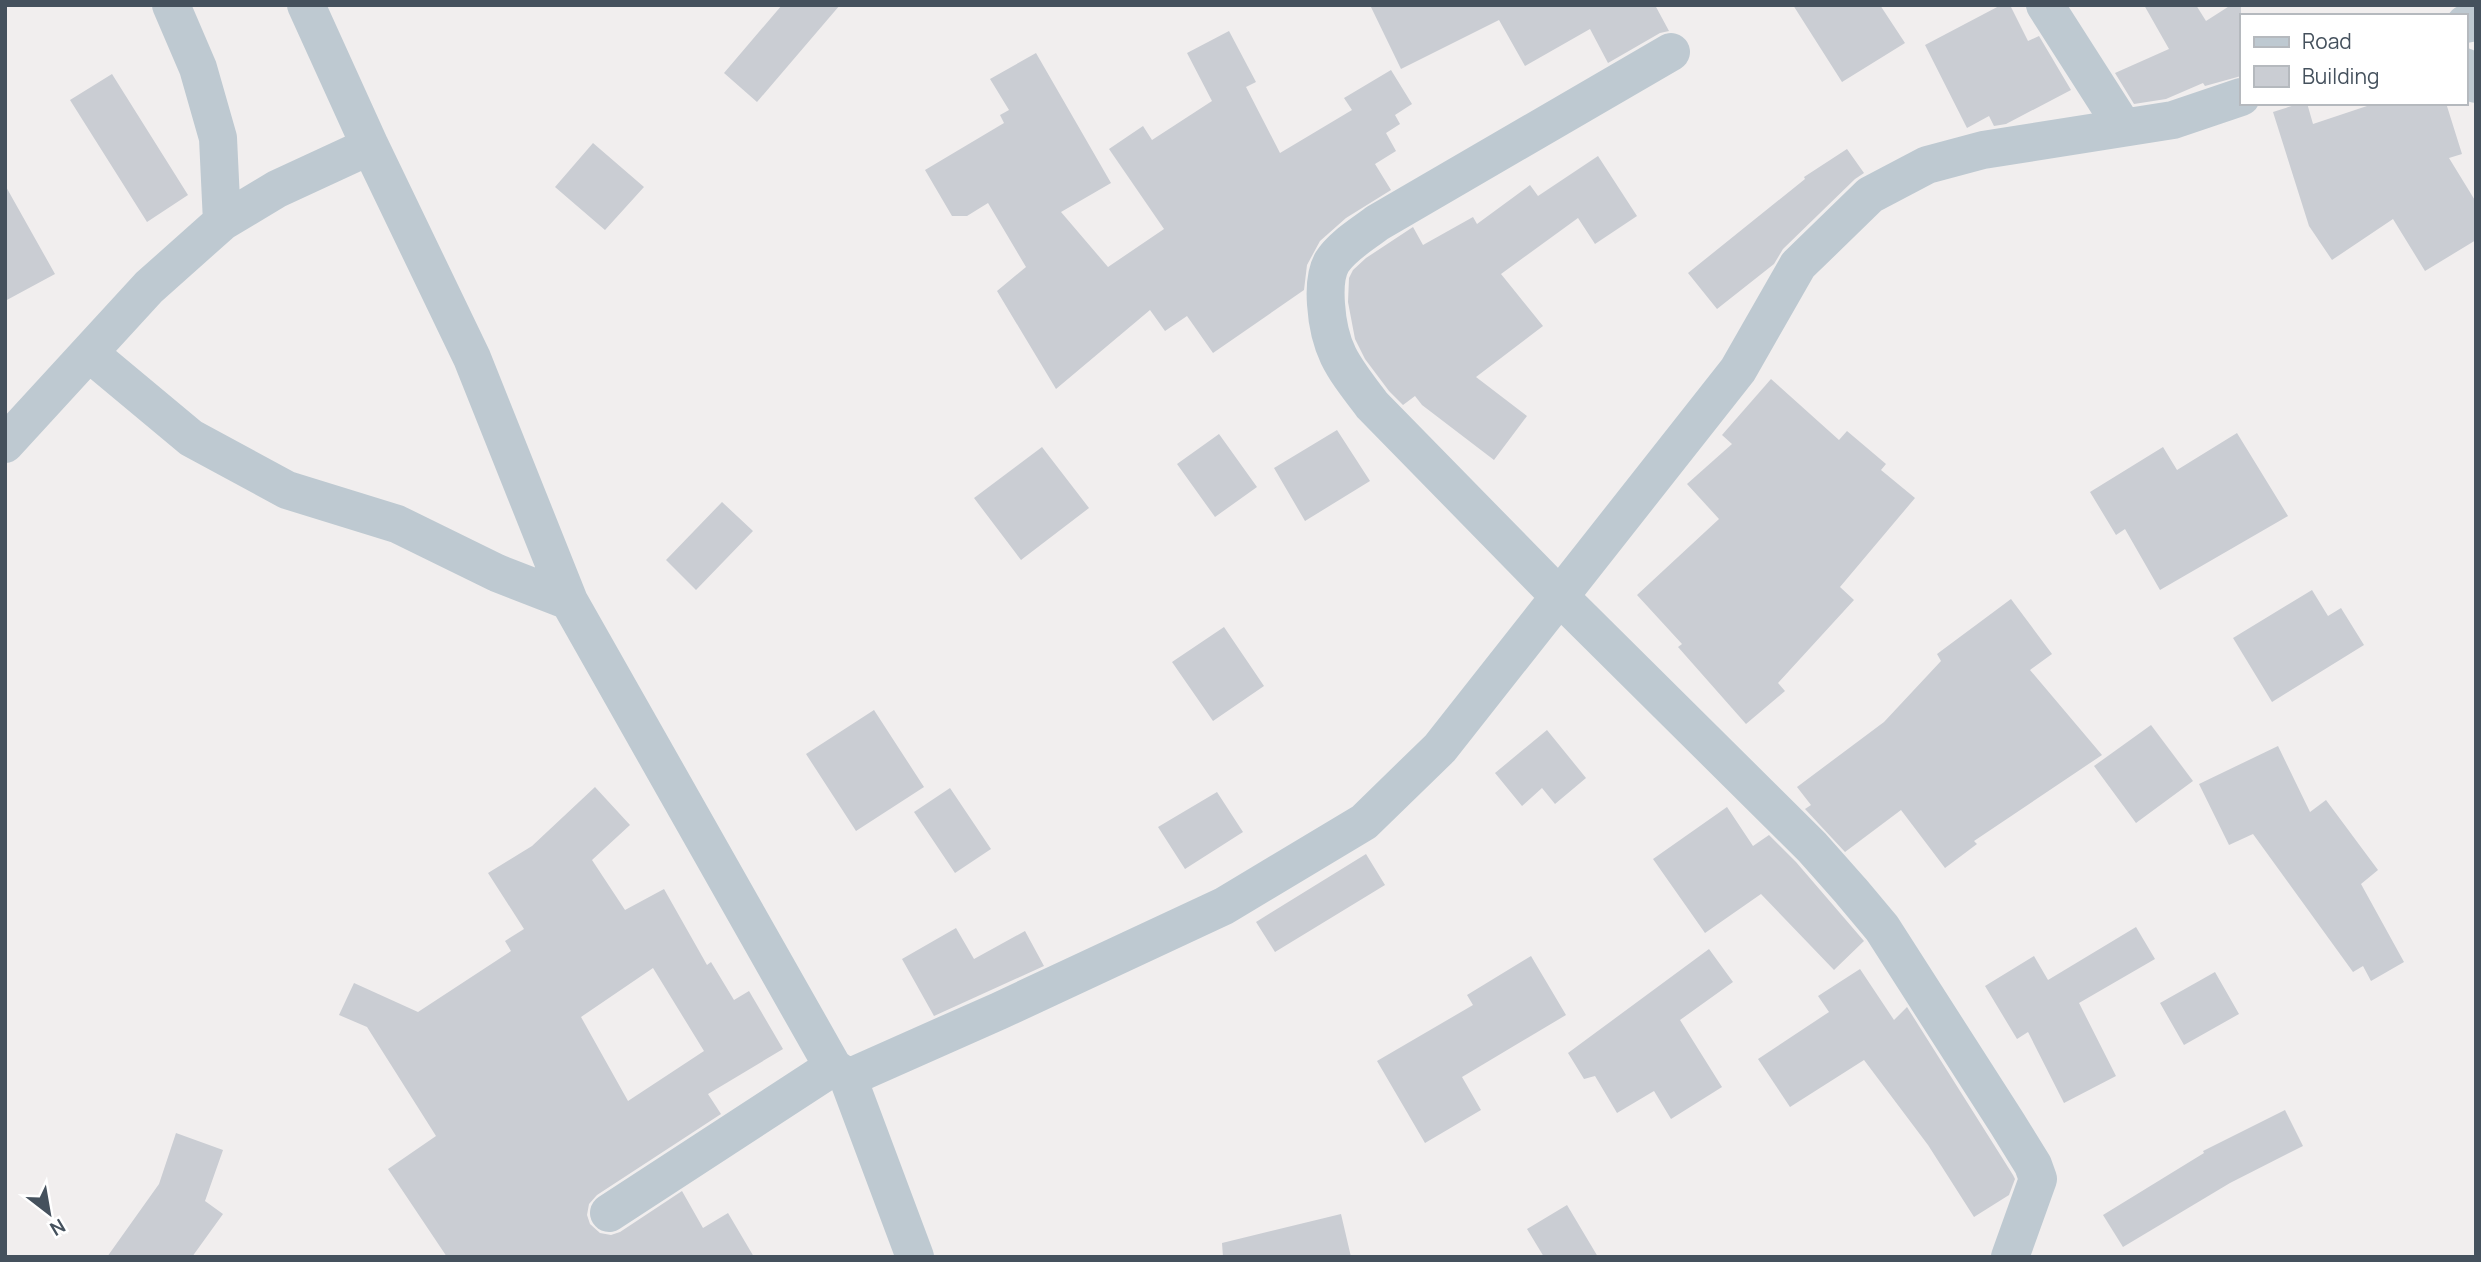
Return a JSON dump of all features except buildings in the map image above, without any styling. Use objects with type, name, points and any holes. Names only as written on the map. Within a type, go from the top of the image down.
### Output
[{"type":"street","points":[[171,5],[198,68],[218,138],[222,222]]},
{"type":"street","points":[[306,5],[472,358],[569,601],[840,1072],[915,1257]]},
{"type":"street","points":[[2045,5],[2123,127]]},
{"type":"street","points":[[1671,51],[1377,223],[1332,261],[1325,284],[1329,339],[1352,379],[1372,405],[1560,597],[1812,847],[1882,928],[2038,1179],[2010,1257]]},
{"type":"street","points":[[608,1213],[840,1072],[999,1011],[1224,906],[1364,822],[1440,748],[1738,370],[1798,265],[1870,195],[1927,165],[1983,150],[2173,120],[2240,97]]},
{"type":"street","points":[[5,444],[149,287],[222,222],[277,189],[370,146]]},
{"type":"street","points":[[89,352],[191,438],[287,490],[397,524],[497,573],[569,601]]}]
